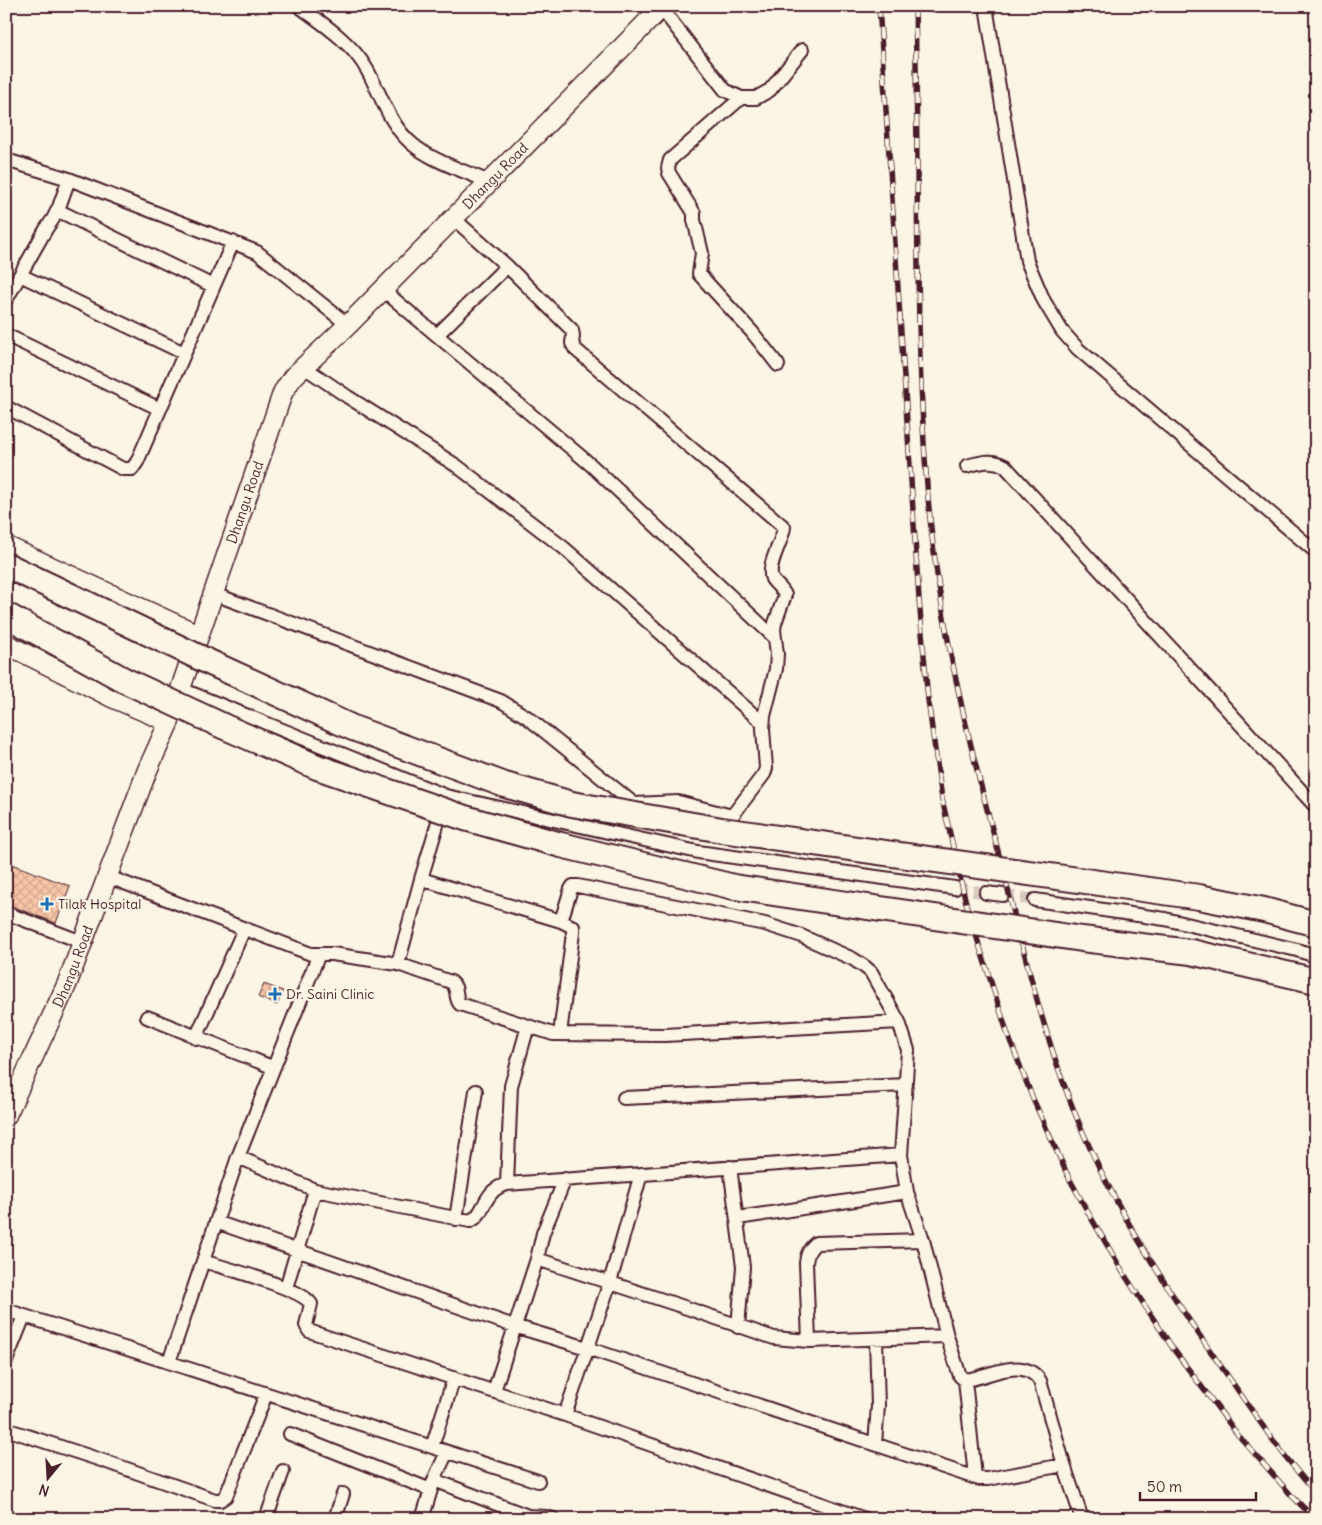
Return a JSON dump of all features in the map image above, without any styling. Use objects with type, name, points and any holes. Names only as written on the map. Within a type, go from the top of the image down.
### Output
[{"type":"highway","points":[[6,565],[353,728],[505,785],[572,804],[722,830],[1199,897],[1264,910],[1316,924]]},
{"type":"highway","points":[[6,615],[126,681],[225,727],[317,767],[465,818],[586,851],[734,887],[1082,939],[1192,952],[1316,982]]},
{"type":"street","points":[[300,6],[345,42],[366,68],[381,101],[398,128],[411,143],[426,154],[489,182]]},
{"type":"street","points":[[986,6],[1027,261],[1044,302],[1062,331],[1078,349],[1316,552]]},
{"type":"street","points":[[662,7],[725,90],[742,98],[756,98],[770,90],[802,50]]},
{"type":"street","name":"Dhangu Road","points":[[6,1116],[67,984],[106,876],[147,771],[169,722],[283,392],[293,377],[383,290],[662,7]]},
{"type":"street","points":[[742,98],[670,160],[668,168],[669,173],[694,213],[702,254],[699,274],[752,332],[778,365]]},
{"type":"street","points":[[6,160],[69,179],[258,252],[348,325]]},
{"type":"street","points":[[6,300],[58,210],[69,179]]},
{"type":"street","points":[[58,210],[214,286]]},
{"type":"street","points":[[214,594],[501,701],[527,717],[634,804],[678,802],[732,816],[766,771],[763,723],[776,669],[775,623],[785,595],[772,578],[771,566],[783,533],[782,524],[575,349],[572,343],[572,330],[507,266],[454,218]]},
{"type":"street","points":[[6,407],[128,470],[136,466],[232,242]]},
{"type":"street","points":[[437,335],[507,266]]},
{"type":"street","points":[[20,275],[184,353]]},
{"type":"street","points":[[383,290],[591,465],[775,638]]},
{"type":"street","points":[[6,335],[160,409]]},
{"type":"street","points":[[304,367],[348,398],[457,466],[556,542],[763,723]]},
{"type":"street","points":[[968,466],[984,461],[996,461],[1005,466],[1316,807]]},
{"type":"street","points":[[6,546],[200,635]]},
{"type":"street","points":[[6,644],[113,698],[169,722]]},
{"type":"street","points":[[181,689],[446,796],[698,852],[955,888]]},
{"type":"street","points":[[398,964],[421,878],[446,796]]},
{"type":"street","points":[[106,876],[312,954],[332,954],[398,964],[454,983],[457,1002],[460,1004],[553,1034],[665,1035],[899,1022]]},
{"type":"street","points":[[421,878],[573,926],[560,1034]]},
{"type":"street","points":[[561,921],[571,889],[573,886],[578,886],[765,924],[786,930],[853,959],[871,972],[899,1022],[908,1050],[901,1155],[907,1192],[923,1240],[947,1336],[960,1376],[965,1380],[975,1477]]},
{"type":"street","points":[[986,892],[1003,895]]},
{"type":"street","points":[[1035,900],[1165,919],[1316,956]]},
{"type":"street","points":[[6,913],[82,942]]},
{"type":"street","points":[[196,1038],[244,929]]},
{"type":"street","points":[[169,1362],[238,1157],[272,1067],[319,954]]},
{"type":"street","points":[[146,1017],[272,1067]]},
{"type":"street","points":[[506,1184],[511,1086],[528,1026]]},
{"type":"street","points":[[624,1098],[906,1085]]},
{"type":"street","points":[[456,1219],[476,1091]]},
{"type":"street","points":[[238,1157],[314,1190],[470,1221],[474,1220],[493,1190],[497,1186],[506,1184],[901,1155]]},
{"type":"street","points":[[730,1167],[743,1267],[738,1326]]},
{"type":"street","points":[[565,1415],[610,1282],[640,1174]]},
{"type":"street","points":[[494,1391],[537,1259],[543,1233],[565,1179]]},
{"type":"street","points":[[286,1288],[314,1190]]},
{"type":"street","points":[[738,1218],[907,1192]]},
{"type":"street","points":[[216,1222],[514,1326],[587,1348],[975,1477],[988,1479],[1064,1465]]},
{"type":"street","points":[[809,1341],[806,1263],[808,1251],[812,1246],[816,1243],[923,1240]]},
{"type":"street","points":[[537,1259],[678,1304],[774,1338],[809,1341],[947,1336]]},
{"type":"street","points":[[203,1261],[286,1288],[310,1302],[306,1325],[308,1331],[565,1415],[864,1519]]},
{"type":"street","points":[[6,1310],[538,1481]]},
{"type":"street","points":[[6,1361],[24,1316]]},
{"type":"street","points":[[875,1444],[878,1388],[876,1339]]},
{"type":"street","points":[[965,1380],[1013,1368],[1031,1371],[1036,1374],[1040,1381],[1082,1519]]},
{"type":"street","points":[[432,1447],[454,1378]]},
{"type":"street","points":[[6,1429],[215,1500],[220,1500],[226,1496],[266,1394]]},
{"type":"street","points":[[290,1434],[433,1485],[528,1516],[554,1519]]},
{"type":"street","points":[[422,1519],[433,1485],[447,1452]]},
{"type":"street","points":[[266,1519],[283,1471]]},
{"type":"street","points":[[335,1519],[343,1494]]},
{"type":"building","points":[[6,862],[70,886],[56,923],[6,904]]},
{"type":"building","points":[[264,984],[283,991],[277,1005],[258,997]]},
{"type":"tunnel","points":[[955,888],[986,893]]},
{"type":"tunnel","points":[[1003,895],[1035,900]]},
{"type":"railway","points":[[879,6],[919,599],[928,700],[942,799],[967,907],[1008,1035],[1033,1099],[1068,1176],[1090,1216],[1124,1274],[1174,1350],[1238,1435],[1315,1519]]},
{"type":"railway","points":[[915,6],[921,375],[928,497],[933,541],[946,629],[964,717],[1030,973],[1048,1036],[1069,1098],[1101,1170],[1138,1240],[1203,1340],[1258,1419],[1316,1493]]},
{"type":"place","name":"Tilak Hospital","points":[[47,904]]},
{"type":"place","name":"Dr. Saini Clinic","points":[[275,994]]}]
